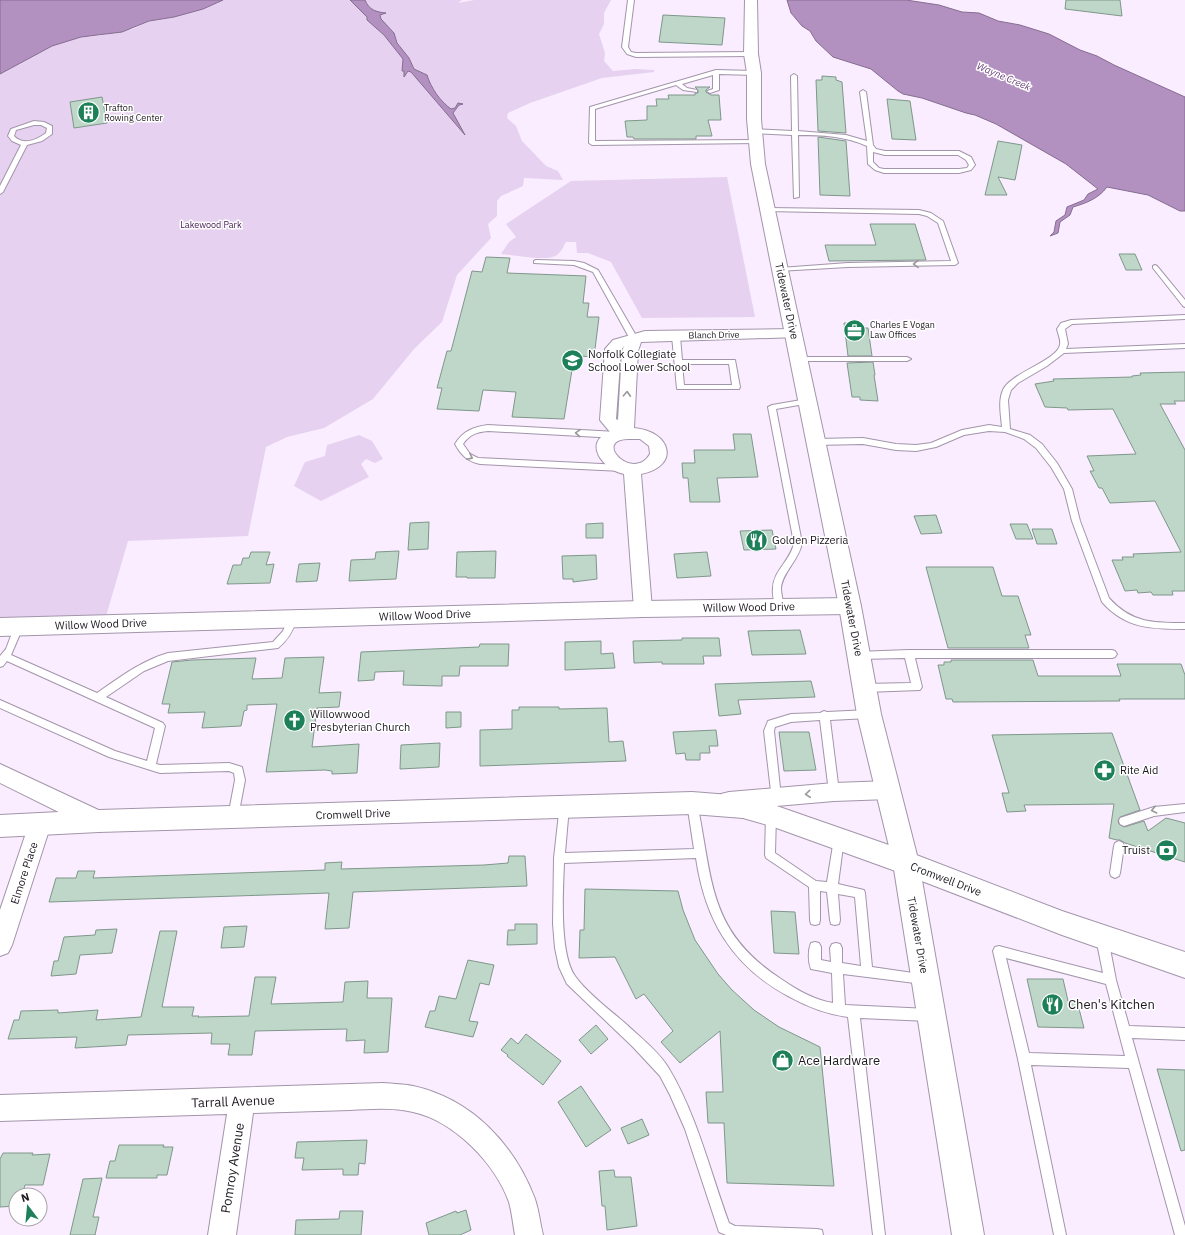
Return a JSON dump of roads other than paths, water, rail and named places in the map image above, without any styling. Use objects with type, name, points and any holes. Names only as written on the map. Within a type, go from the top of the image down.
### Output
[{"type":"main road","name":"Tidewater Drive","points":[[750,0],[751,54],[754,73],[758,164],[850,606],[869,714],[906,863],[968,1235]]},
{"type":"main road","name":"Willow Wood Drive","points":[[9,627],[643,609],[850,606]]},
{"type":"main road","name":"Cromwell Drive","points":[[0,826],[99,821],[699,803],[743,807],[774,806],[839,839],[1062,923],[1185,965]]},
{"type":"street","name":"Blanch Drive","points":[[634,339],[645,336],[794,334]]},
{"type":"street","points":[[621,434],[630,351],[634,339]]},
{"type":"street","points":[[637,433],[645,435],[657,443],[659,455],[656,460],[650,465],[628,469],[615,465],[609,460],[605,454],[607,442],[621,434],[637,433]]},
{"type":"street","points":[[628,469],[643,609]]},
{"type":"street","points":[[0,773],[99,821]]},
{"type":"street","name":"Cromwell Drive","points":[[774,806],[834,792],[889,790]]},
{"type":"street","name":"Elmore Place","points":[[0,946],[40,824]]},
{"type":"street","name":"Tarrall Avenue","points":[[0,1108],[384,1096],[413,1099],[441,1108],[462,1120],[485,1139],[504,1164],[521,1200],[529,1235]]},
{"type":"street","name":"Pomroy Avenue","points":[[222,1235],[242,1101]]},
{"type":"lane","points":[[631,0],[625,47],[629,52],[636,55],[751,54]]},
{"type":"lane","points":[[754,73],[716,72],[592,108],[592,143],[756,137],[795,134],[846,136],[863,141],[870,146],[874,150],[885,153],[959,153],[971,160],[972,165],[969,168],[959,171],[884,171],[877,169],[870,163],[870,146],[864,92]]},
{"type":"lane","points":[[710,91],[716,90],[716,72]]},
{"type":"lane","points":[[794,76],[796,197]]},
{"type":"lane","points":[[677,83],[685,89],[695,91]]},
{"type":"lane","points":[[34,123],[42,123],[50,128],[49,134],[45,138],[38,142],[25,143],[18,142],[13,139],[12,136],[14,129],[26,124],[34,123]]},
{"type":"lane","points":[[0,192],[25,143]]},
{"type":"lane","points":[[768,210],[919,212],[929,214],[941,222],[955,263],[848,266],[780,270]]},
{"type":"lane","points":[[536,262],[574,262],[586,265],[596,271],[634,339]]},
{"type":"lane","points":[[1155,266],[1185,305]]},
{"type":"lane","points":[[1062,351],[1064,344],[1061,329],[1064,325],[1071,322],[1185,317]]},
{"type":"lane","points":[[676,336],[678,362],[680,387],[736,387],[732,362],[678,362]]},
{"type":"lane","points":[[1006,430],[1004,400],[1007,389],[1015,381],[1044,364],[1062,351],[1185,346]]},
{"type":"lane","points":[[799,359],[907,359]]},
{"type":"lane","points":[[780,607],[777,587],[783,573],[794,558],[798,543],[772,408],[807,401]]},
{"type":"lane","points":[[621,434],[488,428],[476,429],[464,435],[459,444],[464,454],[473,460],[628,469]]},
{"type":"lane","points":[[816,442],[863,441],[896,447],[916,448],[933,445],[962,433],[977,429],[1006,430],[1027,437],[1039,446],[1054,465],[1068,490],[1073,503],[1076,521],[1105,600],[1114,610],[1127,618],[1142,624],[1185,626]]},
{"type":"lane","points":[[98,698],[138,670],[157,660],[168,657],[275,645],[282,640],[286,634],[292,619]]},
{"type":"lane","points":[[9,627],[10,650],[2,660],[98,698],[160,726],[151,766]]},
{"type":"lane","points":[[865,688],[917,687],[909,654]]},
{"type":"lane","points":[[859,655],[1112,654]]},
{"type":"lane","points":[[0,704],[112,754],[160,769],[229,767],[238,770],[240,780],[233,817]]},
{"type":"lane","points":[[868,972],[860,893],[814,885],[770,855],[774,806],[770,731],[771,724],[791,718],[824,715],[869,714]]},
{"type":"lane","points":[[824,715],[834,792]]},
{"type":"lane","points":[[699,803],[701,853],[709,894],[717,917],[731,940],[748,961],[768,978],[803,999],[827,1008],[853,1011],[932,1015]]},
{"type":"lane","points":[[564,807],[559,858],[559,943],[570,979],[629,1034],[664,1071],[687,1117],[714,1202],[724,1227],[734,1232],[817,1235]]},
{"type":"lane","points":[[1124,821],[1139,814],[1160,809],[1185,808]]},
{"type":"lane","points":[[835,920],[832,888],[839,839]]},
{"type":"lane","points":[[1115,874],[1119,846]]},
{"type":"lane","points":[[559,858],[701,853]]},
{"type":"lane","points":[[814,885],[815,920]]},
{"type":"lane","points":[[1102,936],[1110,980],[1181,1235]]},
{"type":"lane","points":[[815,948],[815,965],[926,979]]},
{"type":"lane","points":[[836,948],[839,1009]]},
{"type":"lane","points":[[1060,1235],[1000,951],[1110,980]]},
{"type":"lane","points":[[853,1011],[879,1235]]},
{"type":"lane","points":[[1125,1032],[1185,1034]]},
{"type":"lane","points":[[1024,1059],[1133,1062]]},
{"type":"water","points":[[0,0],[223,0],[203,9],[174,17],[149,21],[122,32],[81,37],[52,46],[0,74]]},
{"type":"water","points":[[350,0],[365,0],[373,10],[386,13],[380,15],[381,19],[394,33],[397,43],[409,58],[414,69],[427,75],[436,94],[451,109],[455,108],[458,103],[463,104],[459,105],[453,113],[465,135],[411,72],[408,71],[404,77],[404,71],[402,71],[403,59],[384,35],[367,20],[367,17]]},
{"type":"water","name":"Wayne Creek","points":[[787,0],[906,0],[939,5],[962,12],[979,13],[998,21],[1020,25],[1049,34],[1080,50],[1097,56],[1185,97],[1185,211],[1180,211],[1148,195],[1107,187],[1096,198],[1073,207],[1070,215],[1060,222],[1058,233],[1050,236],[1054,232],[1056,221],[1065,215],[1067,207],[1084,200],[1088,194],[1098,189],[1066,164],[996,124],[975,115],[922,98],[903,94],[871,69],[833,57],[816,41],[810,31],[802,26],[791,13]]},
{"type":"place","name":"Trafton Rowing Center","points":[[88,113]]},
{"type":"place","name":"Charles E Vogan Law Offices","points":[[855,330]]},
{"type":"place","name":"Norfolk Collegiate School Lower School","points":[[572,360]]},
{"type":"place","name":"Golden Pizzeria","points":[[756,540]]},
{"type":"place","name":"Willowwood Presbyterian Church","points":[[295,720]]},
{"type":"place","name":"Rite Aid","points":[[1105,770]]},
{"type":"place","name":"Truist","points":[[1166,850]]},
{"type":"place","name":"Chen's Kitchen","points":[[1052,1004]]},
{"type":"place","name":"Ace Hardware","points":[[782,1060]]},
{"type":"park label","name":"Lakewood Park","points":[[211,225]]}]
